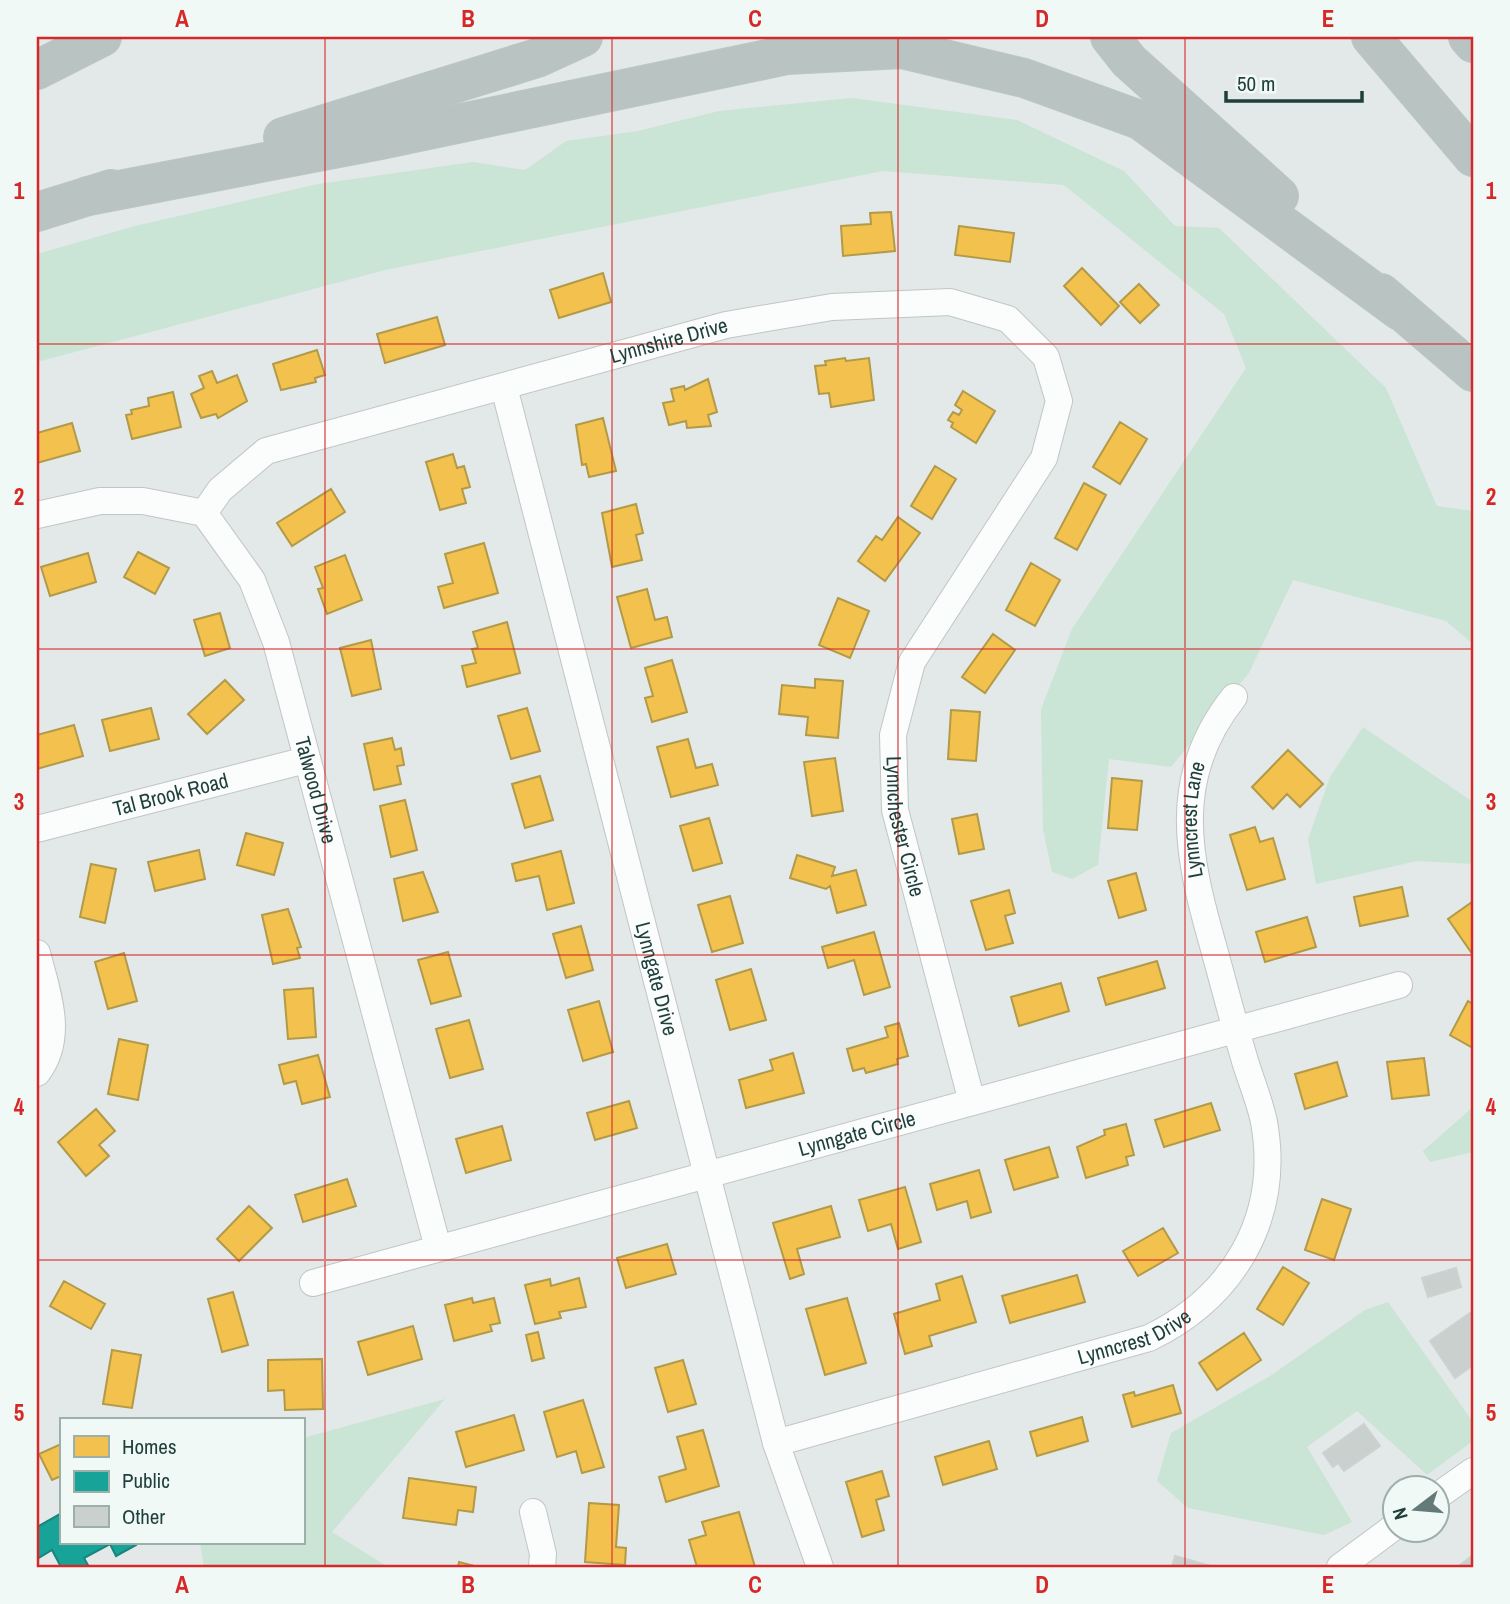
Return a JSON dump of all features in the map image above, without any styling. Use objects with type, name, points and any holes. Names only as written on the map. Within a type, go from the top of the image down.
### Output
[{"type":"highway","points":[[37,70],[102,37]]},
{"type":"highway","points":[[37,212],[472,79],[537,58],[583,37]]},
{"type":"highway","points":[[1110,37],[1129,61],[1227,147],[1400,311]]},
{"type":"highway","points":[[1371,37],[1473,157]]},
{"type":"highway","points":[[1468,37],[1473,43]]},
{"type":"highway","points":[[89,196],[380,140],[787,55],[902,49],[1024,78],[1140,120],[1400,311],[1473,372]]},
{"type":"street","name":"Lynnshire Drive","points":[[204,513],[220,490],[266,451],[726,325],[832,307],[950,302],[1008,319],[1046,356],[1059,401],[1044,458]]},
{"type":"street","name":"Lynngate Drive","points":[[504,387],[776,1443],[821,1567]]},
{"type":"street","name":"Lynnchester Circle","points":[[972,1102],[895,810],[892,735],[912,662],[1044,458]]},
{"type":"street","points":[[37,515],[100,501],[143,501],[204,513]]},
{"type":"street","name":"Talwood Drive","points":[[204,513],[252,580],[276,642],[438,1248]]},
{"type":"street","name":"Lynncrest Lane","points":[[1234,697],[1207,740],[1195,775],[1189,817],[1191,859],[1236,1029]]},
{"type":"street","name":"Tal Brook Road","points":[[37,829],[306,760]]},
{"type":"street","points":[[37,953],[50,1004],[52,1030],[50,1051],[37,1073]]},
{"type":"street","name":"Lynngate Circle","points":[[313,1283],[1399,985]]},
{"type":"street","name":"Lynncrest Drive","points":[[776,1443],[1149,1338],[1175,1325],[1211,1298],[1244,1256],[1264,1204],[1264,1122],[1236,1029]]},
{"type":"street","points":[[1450,1488],[1473,1471]]},
{"type":"street","points":[[533,1512],[543,1554],[542,1567]]},
{"type":"street","points":[[1340,1567],[1380,1538]]},
{"type":"green space","points":[[852,98],[1017,120],[1124,171],[1175,226],[1219,228],[1386,388],[1437,506],[1473,511],[1473,644],[1446,621],[1293,580],[1249,673],[1171,767],[1109,759],[1098,865],[1072,879],[1052,872],[1043,829],[1041,709],[1072,629],[1246,368],[1224,314],[1064,185],[883,171],[385,270],[37,362],[37,254],[135,226],[318,184],[473,162],[525,170],[566,141],[638,131],[719,111]]},
{"type":"green space","points":[[1363,727],[1473,802],[1473,864],[1417,861],[1316,884],[1308,839],[1330,777]]},
{"type":"green space","points":[[1473,1107],[1473,1152],[1430,1162],[1423,1151]]},
{"type":"green space","points":[[1388,1302],[1473,1422],[1473,1441],[1426,1474],[1357,1411],[1307,1447],[1352,1522],[1324,1535],[1188,1508],[1157,1481],[1171,1433],[1270,1376],[1365,1310]]},
{"type":"green space","points":[[445,1399],[332,1532],[388,1567],[204,1567],[200,1544],[304,1544],[304,1438]]},
{"type":"building: Homes","points":[[891,212],[895,251],[843,256],[841,226],[871,224],[870,213]]},
{"type":"building: Homes","points":[[959,226],[1014,233],[1010,262],[955,255]]},
{"type":"building: Homes","points":[[1082,268],[1119,306],[1101,325],[1064,286]]},
{"type":"building: Homes","points":[[603,273],[611,302],[559,318],[550,290]]},
{"type":"building: Homes","points":[[1139,284],[1159,305],[1140,323],[1120,302]]},
{"type":"building: Homes","points":[[437,317],[445,345],[385,363],[377,334]]},
{"type":"building: Homes","points":[[317,350],[325,375],[315,378],[316,382],[281,390],[273,364]]},
{"type":"building: Homes","points":[[845,358],[846,361],[869,358],[874,400],[831,407],[829,393],[819,394],[815,366],[826,365],[825,361]]},
{"type":"building: Homes","points":[[212,371],[217,383],[237,375],[247,401],[218,418],[216,414],[201,418],[191,394],[204,388],[199,376]]},
{"type":"building: Homes","points":[[708,379],[717,412],[708,415],[711,426],[687,428],[686,421],[669,425],[663,403],[674,401],[671,389],[684,386],[685,390]]},
{"type":"building: Homes","points":[[963,391],[995,411],[976,443],[951,427],[953,423],[948,420],[953,412],[959,415],[962,410],[955,405]]},
{"type":"building: Homes","points":[[173,392],[181,427],[132,439],[126,415],[132,414],[131,410],[149,406],[148,398]]},
{"type":"building: Homes","points":[[603,418],[616,471],[589,477],[586,464],[582,465],[576,425]]},
{"type":"building: Homes","points":[[1120,422],[1147,439],[1120,484],[1093,467]]},
{"type":"building: Homes","points":[[72,423],[80,451],[37,463],[37,433]]},
{"type":"building: Homes","points":[[453,454],[457,468],[464,466],[470,487],[462,489],[466,503],[440,510],[426,462]]},
{"type":"building: Homes","points":[[935,466],[956,479],[932,519],[911,506]]},
{"type":"building: Homes","points":[[1084,483],[1106,495],[1077,550],[1055,538]]},
{"type":"building: Homes","points":[[331,489],[345,512],[292,546],[277,523]]},
{"type":"building: Homes","points":[[636,504],[643,533],[636,535],[642,560],[612,567],[602,513]]},
{"type":"building: Homes","points":[[898,517],[920,533],[885,581],[858,561],[876,536],[882,540]]},
{"type":"building: Homes","points":[[484,543],[498,593],[444,608],[438,587],[453,583],[445,554]]},
{"type":"building: Homes","points":[[138,552],[169,568],[155,594],[124,577]]},
{"type":"building: Homes","points":[[88,553],[96,582],[50,596],[41,567]]},
{"type":"building: Homes","points":[[345,555],[362,600],[327,614],[318,589],[323,588],[315,567]]},
{"type":"building: Homes","points":[[1031,563],[1060,580],[1035,626],[1006,610]]},
{"type":"building: Homes","points":[[647,589],[655,620],[667,617],[672,637],[631,648],[617,597]]},
{"type":"building: Homes","points":[[838,598],[869,611],[850,658],[819,645]]},
{"type":"building: Homes","points":[[220,613],[230,648],[205,656],[194,620]]},
{"type":"building: Homes","points":[[507,622],[520,673],[467,687],[462,666],[476,663],[472,649],[478,648],[473,632]]},
{"type":"building: Homes","points":[[993,634],[1015,650],[985,693],[962,677]]},
{"type":"building: Homes","points":[[371,640],[381,689],[352,696],[340,648]]},
{"type":"building: Homes","points":[[672,660],[687,712],[652,722],[645,698],[653,696],[645,668]]},
{"type":"building: Homes","points":[[815,679],[843,681],[838,738],[806,735],[808,717],[779,714],[782,685],[815,688]]},
{"type":"building: Homes","points":[[225,680],[244,700],[207,734],[188,714]]},
{"type":"building: Homes","points":[[151,708],[159,739],[110,751],[102,720]]},
{"type":"building: Homes","points":[[527,708],[540,751],[511,759],[498,716]]},
{"type":"building: Homes","points":[[951,710],[980,712],[976,761],[948,759]]},
{"type":"building: Homes","points":[[74,725],[83,756],[37,769],[37,735]]},
{"type":"building: Homes","points":[[392,738],[395,750],[401,748],[404,765],[397,766],[401,784],[374,790],[364,744]]},
{"type":"building: Homes","points":[[688,739],[696,768],[712,764],[718,785],[671,797],[657,747]]},
{"type":"building: Homes","points":[[1288,750],[1323,784],[1300,807],[1287,794],[1273,809],[1252,787]]},
{"type":"building: Homes","points":[[835,758],[843,811],[812,816],[804,762]]},
{"type":"building: Homes","points":[[540,776],[553,820],[525,828],[512,784]]},
{"type":"building: Homes","points":[[1112,778],[1142,781],[1137,830],[1108,828]]},
{"type":"building: Homes","points":[[405,800],[417,850],[391,857],[380,806]]},
{"type":"building: Homes","points":[[977,814],[984,849],[959,854],[952,819]]},
{"type":"building: Homes","points":[[709,818],[722,863],[693,871],[680,826]]},
{"type":"building: Homes","points":[[1255,827],[1260,842],[1273,838],[1285,879],[1247,890],[1230,835]]},
{"type":"building: Homes","points":[[246,833],[283,843],[274,875],[237,865]]},
{"type":"building: Homes","points":[[199,850],[205,879],[155,891],[148,862]]},
{"type":"building: Homes","points":[[561,851],[574,903],[547,910],[539,876],[516,881],[512,864]]},
{"type":"building: Homes","points":[[797,855],[835,867],[832,876],[856,870],[866,905],[837,913],[830,886],[826,889],[790,878]]},
{"type":"building: Homes","points":[[91,864],[116,869],[105,923],[80,917]]},
{"type":"building: Homes","points":[[423,872],[438,912],[403,921],[394,879]]},
{"type":"building: Homes","points":[[1136,873],[1146,910],[1119,918],[1108,881]]},
{"type":"building: Homes","points":[[1402,887],[1408,916],[1360,926],[1354,897]]},
{"type":"building: Homes","points":[[1009,890],[1015,913],[1005,916],[1013,943],[986,950],[971,901]]},
{"type":"building: Homes","points":[[730,896],[743,943],[712,952],[698,905]]},
{"type":"building: Homes","points":[[1472,902],[1473,904],[1473,955],[1448,919]]},
{"type":"building: Homes","points":[[288,909],[301,947],[297,948],[300,958],[273,964],[262,915]]},
{"type":"building: Homes","points":[[1307,917],[1316,947],[1265,962],[1256,932]]},
{"type":"building: Homes","points":[[581,926],[593,970],[566,978],[553,934]]},
{"type":"building: Homes","points":[[874,932],[890,987],[864,995],[854,960],[828,968],[822,947]]},
{"type":"building: Homes","points":[[448,952],[461,996],[431,1004],[418,960]]},
{"type":"building: Homes","points":[[124,953],[137,1001],[108,1009],[95,962]]},
{"type":"building: Homes","points":[[1157,961],[1165,988],[1106,1005],[1098,978]]},
{"type":"building: Homes","points":[[751,969],[766,1020],[730,1030],[716,980]]},
{"type":"building: Homes","points":[[1061,983],[1069,1011],[1019,1026],[1011,997]]},
{"type":"building: Homes","points":[[313,988],[316,1037],[288,1039],[284,990]]},
{"type":"building: Homes","points":[[599,1001],[613,1052],[583,1061],[568,1010]]},
{"type":"building: Homes","points":[[1468,1001],[1473,1004],[1473,1048],[1450,1035]]},
{"type":"building: Homes","points":[[469,1020],[483,1069],[450,1078],[436,1029]]},
{"type":"building: Homes","points":[[899,1023],[908,1056],[897,1059],[898,1064],[866,1073],[864,1068],[853,1071],[847,1049],[888,1037],[885,1027]]},
{"type":"building: Homes","points":[[119,1039],[148,1045],[138,1100],[108,1094]]},
{"type":"building: Homes","points":[[793,1053],[804,1093],[746,1108],[739,1080],[773,1070],[770,1060]]},
{"type":"building: Homes","points":[[318,1055],[330,1097],[302,1104],[296,1081],[284,1084],[279,1065]]},
{"type":"building: Homes","points":[[1424,1058],[1429,1095],[1392,1099],[1387,1062]]},
{"type":"building: Homes","points":[[1337,1062],[1347,1096],[1305,1109],[1295,1074]]},
{"type":"building: Homes","points":[[629,1101],[637,1128],[595,1140],[587,1113]]},
{"type":"building: Homes","points":[[1211,1103],[1220,1130],[1164,1147],[1155,1120]]},
{"type":"building: Homes","points":[[96,1109],[115,1131],[99,1145],[109,1156],[86,1176],[58,1142]]},
{"type":"building: Homes","points":[[1126,1124],[1134,1155],[1126,1157],[1128,1165],[1086,1178],[1077,1147],[1105,1135],[1104,1130]]},
{"type":"building: Homes","points":[[502,1126],[511,1160],[466,1173],[456,1139]]},
{"type":"building: Homes","points":[[1049,1147],[1058,1177],[1014,1190],[1005,1160]]},
{"type":"building: Homes","points":[[979,1170],[991,1212],[971,1218],[967,1201],[937,1210],[930,1184]]},
{"type":"building: Homes","points":[[347,1179],[356,1206],[303,1222],[295,1195]]},
{"type":"building: Homes","points":[[905,1187],[921,1242],[898,1249],[891,1224],[868,1231],[859,1200]]},
{"type":"building: Homes","points":[[1322,1199],[1351,1209],[1334,1260],[1305,1250]]},
{"type":"building: Homes","points":[[249,1206],[272,1228],[239,1261],[217,1239]]},
{"type":"building: Homes","points":[[831,1206],[840,1237],[797,1249],[804,1274],[790,1279],[773,1223]]},
{"type":"building: Homes","points":[[1163,1228],[1178,1253],[1138,1276],[1123,1251]]},
{"type":"building: Homes","points":[[667,1244],[676,1274],[626,1288],[617,1258]]},
{"type":"building: Homes","points":[[1283,1267],[1309,1283],[1283,1325],[1257,1309]]},
{"type":"building: Homes","points":[[1077,1275],[1085,1302],[1010,1323],[1002,1296]]},
{"type":"building: Homes","points":[[962,1276],[976,1322],[929,1336],[932,1346],[905,1354],[894,1314],[940,1300],[936,1284]]},
{"type":"building: Homes","points":[[579,1278],[586,1307],[559,1312],[561,1318],[535,1324],[525,1285],[550,1279],[551,1286]]},
{"type":"building: Homes","points":[[64,1281],[105,1304],[91,1329],[50,1306]]},
{"type":"building: Homes","points":[[233,1292],[248,1345],[222,1352],[208,1299]]},
{"type":"building: Homes","points":[[472,1298],[473,1303],[494,1298],[500,1323],[490,1325],[492,1331],[454,1341],[445,1305]]},
{"type":"building: Homes","points":[[847,1298],[866,1363],[825,1375],[806,1309]]},
{"type":"building: Homes","points":[[413,1326],[422,1359],[368,1375],[358,1342]]},
{"type":"building: Homes","points":[[538,1332],[544,1358],[532,1361],[526,1335]]},
{"type":"building: Homes","points":[[1244,1333],[1261,1360],[1217,1390],[1199,1363]]},
{"type":"building: Homes","points":[[112,1350],[141,1355],[132,1408],[103,1404]]},
{"type":"building: Homes","points":[[322,1359],[323,1409],[285,1410],[284,1390],[268,1391],[268,1360]]},
{"type":"building: Homes","points":[[683,1360],[696,1404],[668,1412],[655,1368]]},
{"type":"building: Homes","points":[[1173,1385],[1181,1413],[1132,1427],[1123,1395],[1134,1392],[1135,1396]]},
{"type":"building: Homes","points":[[583,1400],[604,1467],[582,1473],[576,1451],[557,1457],[544,1412]]},
{"type":"building: Homes","points":[[514,1415],[524,1450],[466,1467],[456,1432]]},
{"type":"building: Homes","points":[[1082,1417],[1088,1441],[1037,1456],[1030,1432]]},
{"type":"building: Homes","points":[[703,1430],[719,1486],[666,1502],[659,1477],[686,1469],[677,1437]]},
{"type":"building: Homes","points":[[989,1441],[997,1469],[943,1485],[935,1457]]},
{"type":"building: Homes","points":[[60,1444],[60,1476],[52,1480],[39,1454]]},
{"type":"building: Homes","points":[[882,1471],[889,1496],[876,1500],[884,1530],[862,1537],[846,1482]]},
{"type":"building: Homes","points":[[409,1478],[476,1487],[473,1512],[458,1510],[456,1525],[403,1518]]},
{"type":"building: Homes","points":[[589,1503],[619,1505],[616,1547],[626,1548],[625,1565],[585,1562]]},
{"type":"building: Homes","points":[[739,1512],[755,1567],[697,1567],[689,1540],[706,1535],[702,1522]]},
{"type":"building: Homes","points":[[459,1562],[478,1567],[458,1567]]},
{"type":"building: Public","points":[[60,1514],[60,1544],[110,1544],[84,1558],[89,1567],[61,1567],[52,1550],[37,1559],[37,1527]]},
{"type":"building: Public","points":[[110,1544],[136,1544],[136,1545],[116,1556]]},
{"type":"building: Other","points":[[1456,1268],[1461,1287],[1428,1297],[1422,1278]]},
{"type":"building: Other","points":[[1473,1311],[1473,1365],[1455,1378],[1430,1341]]},
{"type":"building: Other","points":[[1364,1424],[1380,1446],[1344,1471],[1338,1463],[1333,1467],[1323,1453]]},
{"type":"building: Other","points":[[1473,1555],[1473,1567],[1460,1565]]},
{"type":"building: Other","points":[[1175,1556],[1214,1567],[1172,1567]]}]
